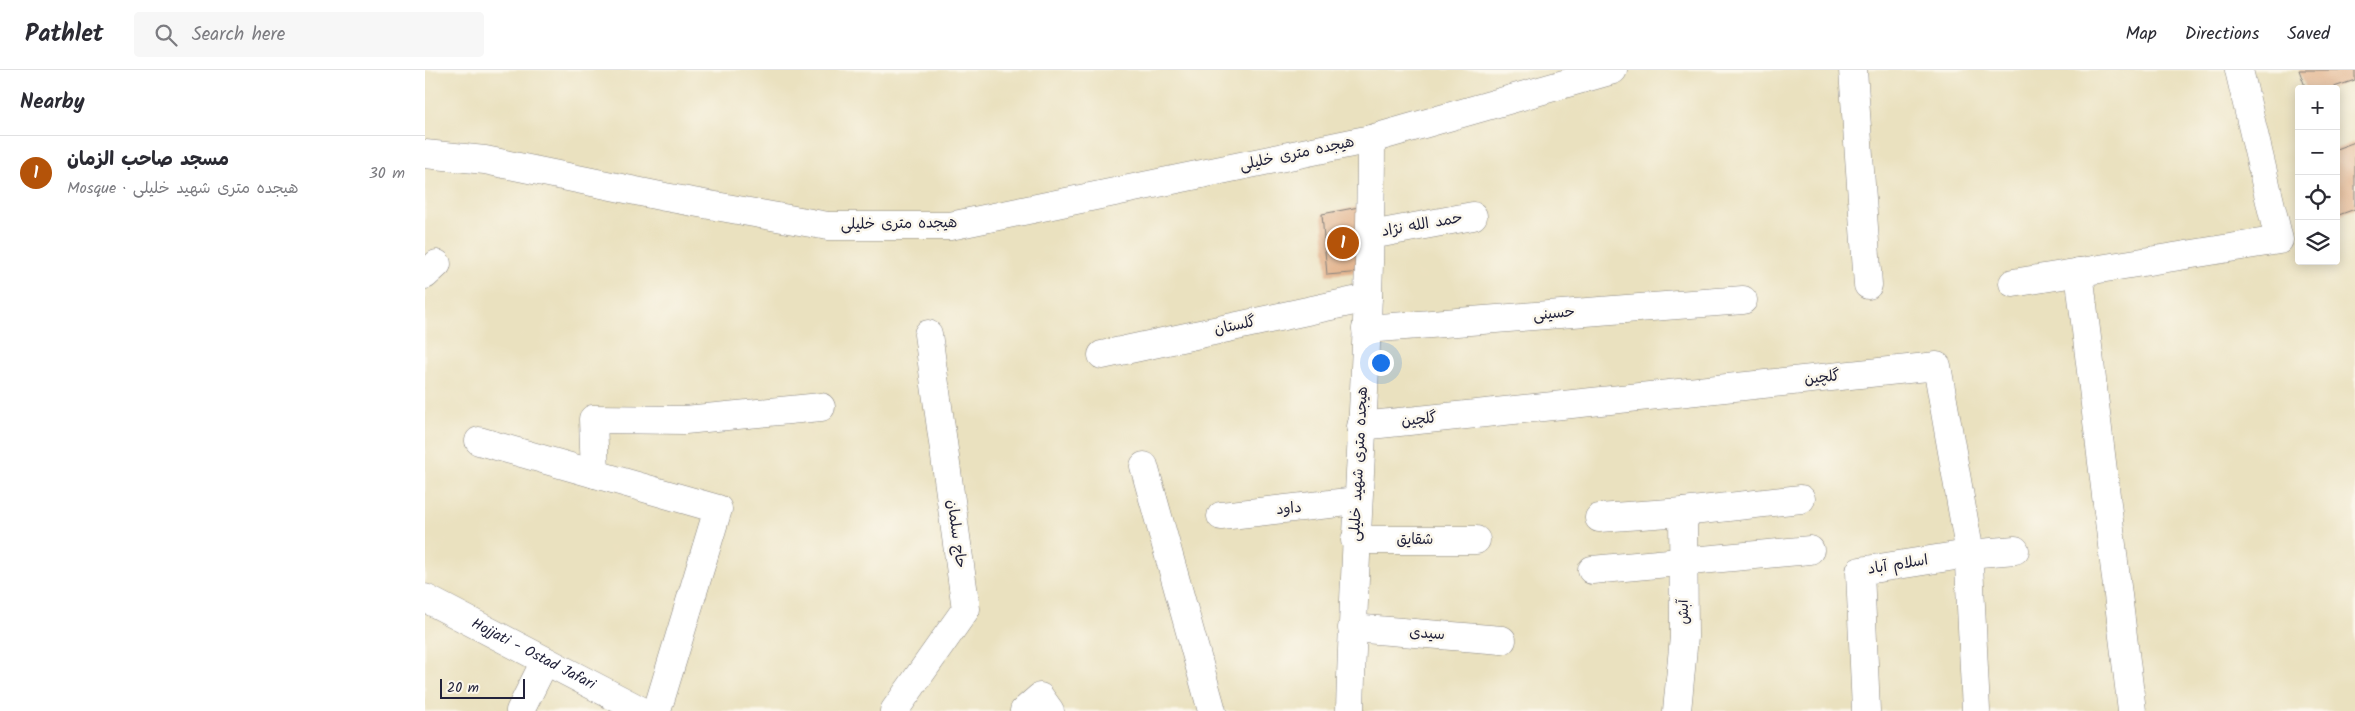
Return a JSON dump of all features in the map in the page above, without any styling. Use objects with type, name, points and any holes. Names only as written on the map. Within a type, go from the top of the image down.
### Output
[{"type":"street","points":[[1371,139],[1613,70]]},
{"type":"street","points":[[1853,70],[1868,285]]},
{"type":"street","points":[[2013,283],[2279,240],[2239,70]]},
{"type":"street","name":"هیجده متری خلیلی","points":[[425,154],[485,160],[665,198],[828,226],[950,226],[1371,139]]},
{"type":"street","name":"هیجده متری شهید خلیلی","points":[[1350,711],[1355,540],[1371,235],[1371,139]]},
{"type":"street","name":"حمد الله نژاد","points":[[1371,235],[1473,216]]},
{"type":"street","points":[[2079,272],[2132,711]]},
{"type":"street","name":"گلستان","points":[[1102,355],[1368,298]]},
{"type":"street","name":"حسینی","points":[[1366,329],[1743,300]]},
{"type":"street","name":"حاج سلمان","points":[[894,711],[966,609],[928,334]]},
{"type":"street","name":"گلچین","points":[[1361,426],[1937,366],[1969,554],[1976,711]]},
{"type":"street","points":[[595,474],[593,419],[685,420],[821,407]]},
{"type":"street","points":[[479,441],[718,509],[657,711]]},
{"type":"street","points":[[1144,466],[1212,711]]},
{"type":"street","points":[[1599,518],[1683,512],[1801,499]]},
{"type":"street","name":"داود","points":[[1221,516],[1357,501]]},
{"type":"street","name":"آبش","points":[[1677,711],[1684,637],[1683,512]]},
{"type":"street","name":"شقایق","points":[[1355,540],[1475,540]]},
{"type":"street","points":[[1592,570],[1683,560],[1810,550]]},
{"type":"street","name":"اسلام آباد","points":[[1866,711],[1860,571],[1969,554],[2015,550]]},
{"type":"street","name":"Hojjati - Ostad Jafari","points":[[425,598],[642,711]]},
{"type":"street","name":"سیدی","points":[[1352,628],[1502,640]]},
{"type":"street","points":[[520,711],[545,661]]},
{"type":"street","points":[[1024,711],[1039,697],[1050,711]]},
{"type":"building","points":[[2299,70],[2355,70],[2355,80],[2340,85],[2305,85]]},
{"type":"building","points":[[2355,142],[2355,209],[2340,215],[2340,175],[2340,148]]},
{"type":"building","points":[[1364,206],[1362,272],[1327,275],[1322,214]]},
{"type":"place","name":"مسجد صاحب الزمان","points":[[1343,243]]}]
